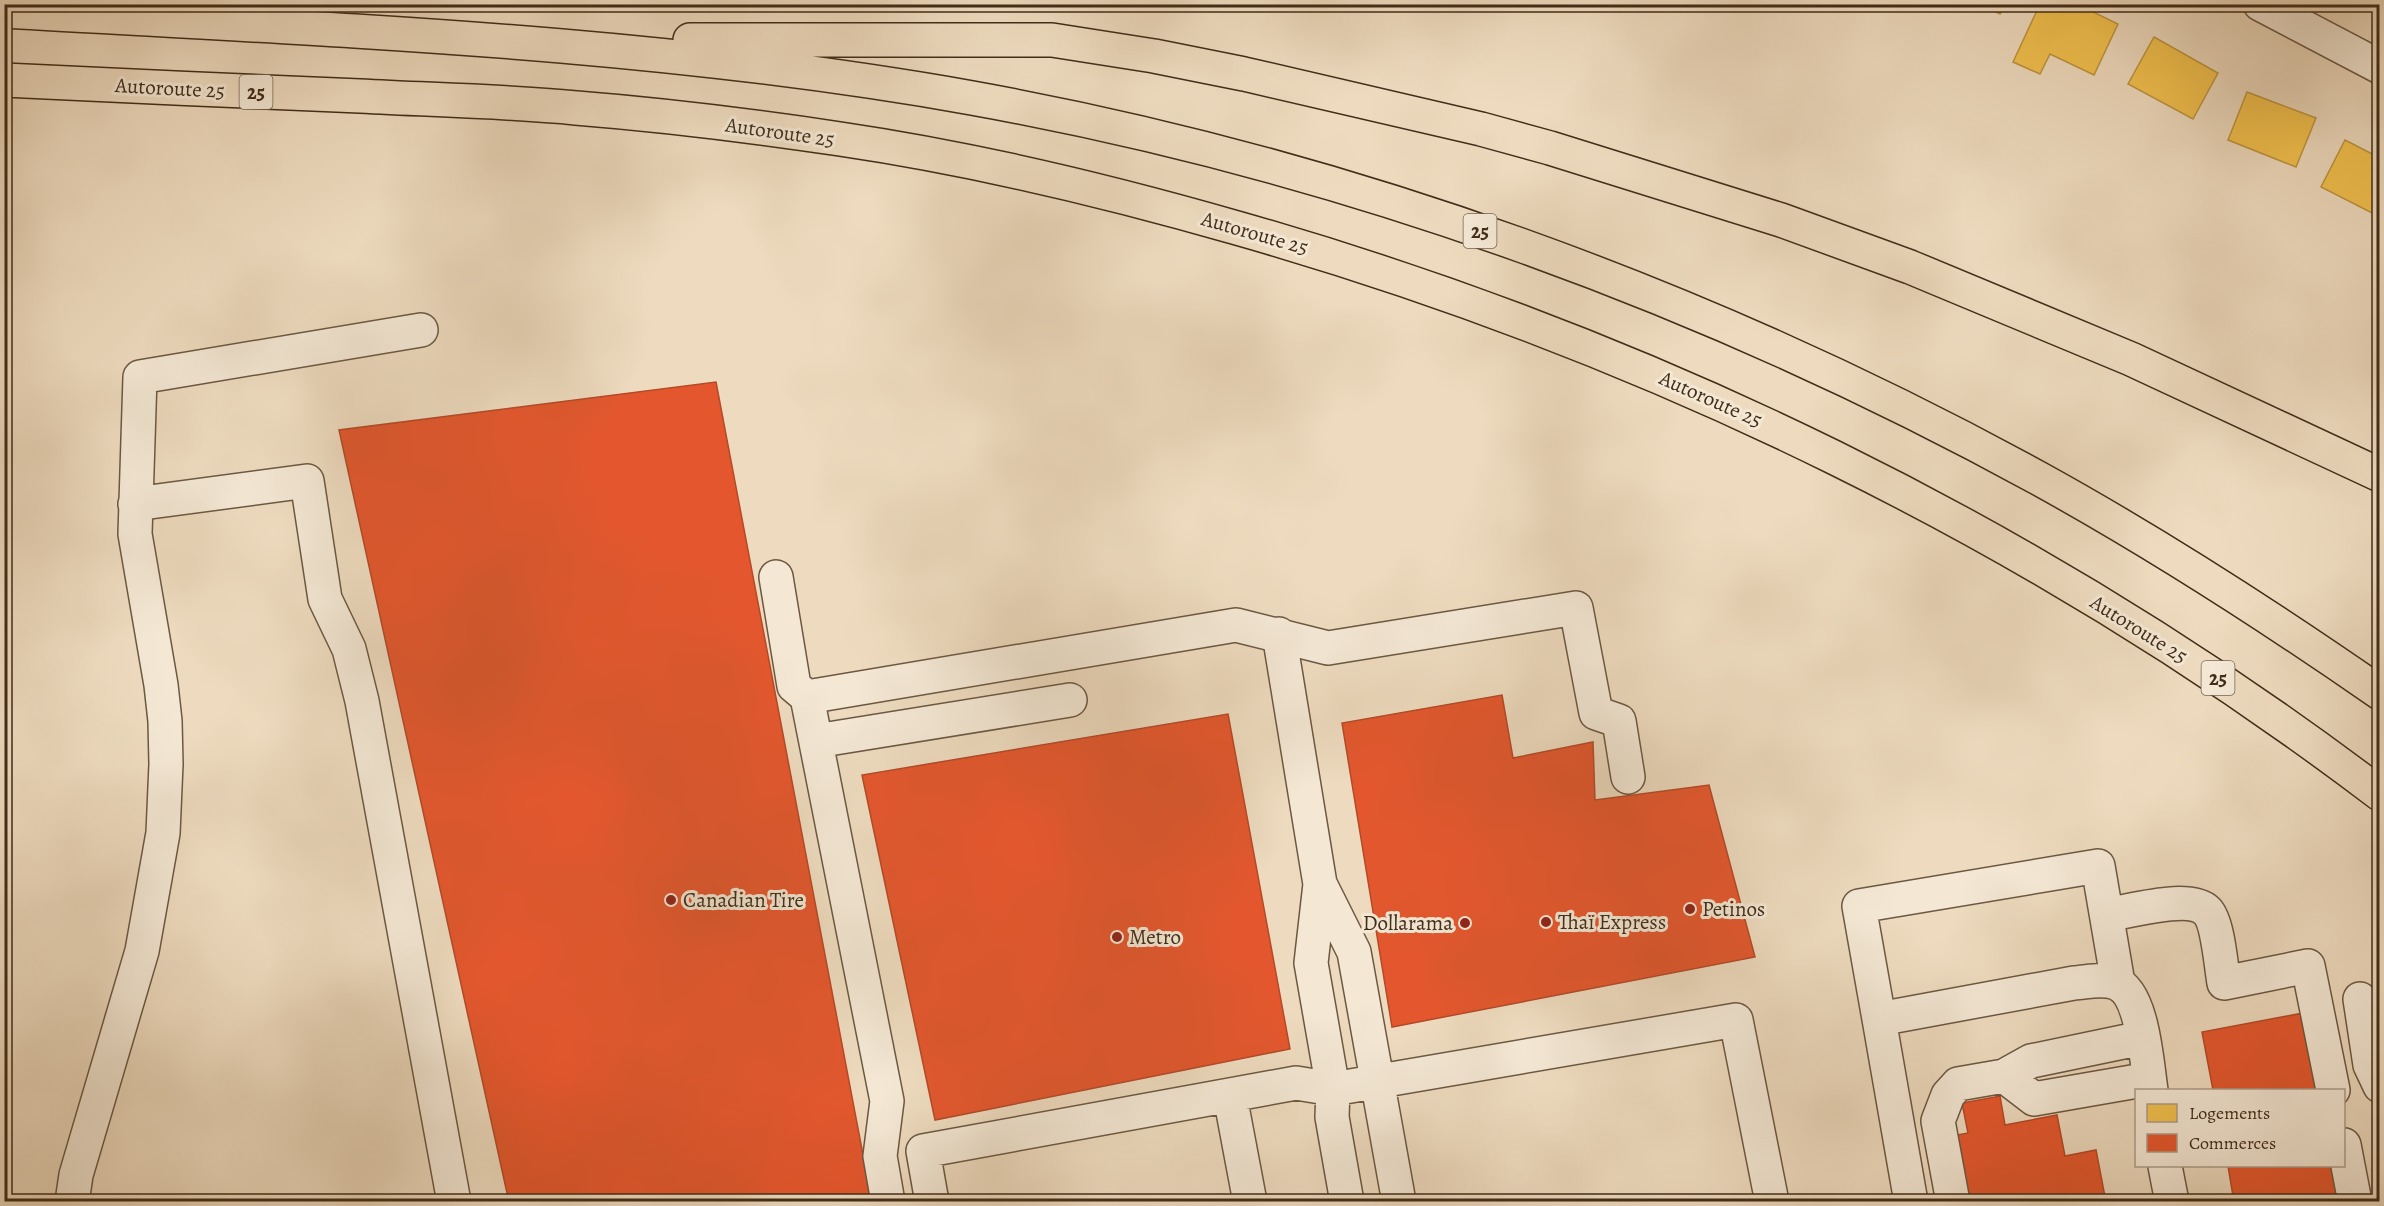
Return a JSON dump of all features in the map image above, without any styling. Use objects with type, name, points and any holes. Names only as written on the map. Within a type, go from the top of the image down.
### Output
[{"type":"highway","name":"25","points":[[4,11],[487,39],[675,56],[840,77],[974,98],[1128,129],[1256,162],[1457,222],[1744,334],[1855,385],[2039,479],[2170,555],[2265,615],[2379,693]]},
{"type":"highway","points":[[487,39],[1052,40],[1165,58],[1355,99],[1550,148],[1781,220],[1869,252],[2131,359],[2379,475]]},
{"type":"highway","name":"Autoroute 25","points":[[4,80],[528,104],[727,124],[842,140],[1000,167],[1106,192],[1292,243],[1374,268],[1535,326],[1696,392],[1802,441],[1982,536],[2109,609],[2215,676],[2379,794]]},
{"type":"street","points":[[2260,4],[2379,67]]},
{"type":"street","points":[[72,1202],[76,1175],[142,951],[163,833],[165,721],[135,534],[140,377],[421,330]]},
{"type":"street","points":[[135,504],[307,481],[325,599],[349,649],[362,701],[454,1202]]},
{"type":"street","points":[[776,577],[794,686],[807,697],[887,1101],[880,1156],[888,1202]]},
{"type":"street","points":[[807,697],[1236,626],[1279,634],[1328,648],[1576,608],[1596,713],[1619,721],[1628,777]]},
{"type":"street","points":[[1279,634],[1320,884],[1311,963],[1333,1089],[1332,1117],[1347,1202]]},
{"type":"street","points":[[816,741],[1070,700]]},
{"type":"street","points":[[1911,1202],[1859,906],[2098,866],[2118,983]]},
{"type":"street","points":[[1320,884],[1354,951],[1399,1202]]},
{"type":"street","points":[[2107,915],[2175,904],[2198,905],[2207,911],[2212,921],[2224,983],[2308,966],[2333,1089]]},
{"type":"street","points":[[1879,1019],[2101,980],[2118,983],[2131,996],[2138,1011],[2150,1085],[2034,1099],[2004,1076]]},
{"type":"street","points":[[2360,999],[2370,1065],[2379,1086]]},
{"type":"street","points":[[923,1151],[1296,1083],[1333,1089],[1736,1020],[1772,1202]]},
{"type":"street","points":[[1953,1202],[1938,1121],[1948,1095],[1958,1084],[2004,1076],[2031,1060],[2142,1038]]},
{"type":"street","points":[[1230,1096],[1250,1202]]},
{"type":"street","points":[[887,1101],[923,1151],[932,1202]]},
{"type":"street","points":[[2345,1154],[2355,1202]]},
{"type":"street","points":[[2165,1167],[2172,1202]]},
{"type":"building: Logements","points":[[1980,4],[2005,4],[2000,14]]},
{"type":"building: Logements","points":[[2040,4],[2077,4],[2118,24],[2094,75],[2050,54],[2040,74],[2013,62]]},
{"type":"building: Logements","points":[[2154,37],[2218,73],[2193,119],[2128,84]]},
{"type":"building: Logements","points":[[2247,92],[2316,118],[2296,167],[2228,140]]},
{"type":"building: Logements","points":[[2345,140],[2380,158],[2380,217],[2321,187]]},
{"type":"building: Commerces","points":[[716,382],[872,1202],[509,1202],[339,430]]},
{"type":"building: Commerces","points":[[1502,695],[1513,758],[1593,742],[1595,800],[1709,785],[1755,957],[1392,1027],[1342,723]]},
{"type":"building: Commerces","points":[[1228,714],[1290,1049],[935,1120],[862,775]]},
{"type":"building: Commerces","points":[[2308,1012],[2323,1089],[2213,1089],[2202,1032]]},
{"type":"building: Commerces","points":[[2000,1096],[2005,1125],[2057,1115],[2065,1156],[2096,1150],[2106,1202],[1964,1202],[1952,1136],[1968,1133],[1962,1103]]},
{"type":"building: Commerces","points":[[2228,1167],[2337,1167],[2344,1198],[2337,1200],[2338,1202],[2234,1202]]},
{"type":"place","name":"Canadian Tire","points":[[671,900]]},
{"type":"place","name":"Petinos","points":[[1690,909]]},
{"type":"place","name":"Thaï Express","points":[[1546,922]]},
{"type":"place","name":"Dollarama","points":[[1465,923]]},
{"type":"place","name":"Metro","points":[[1117,937]]}]
